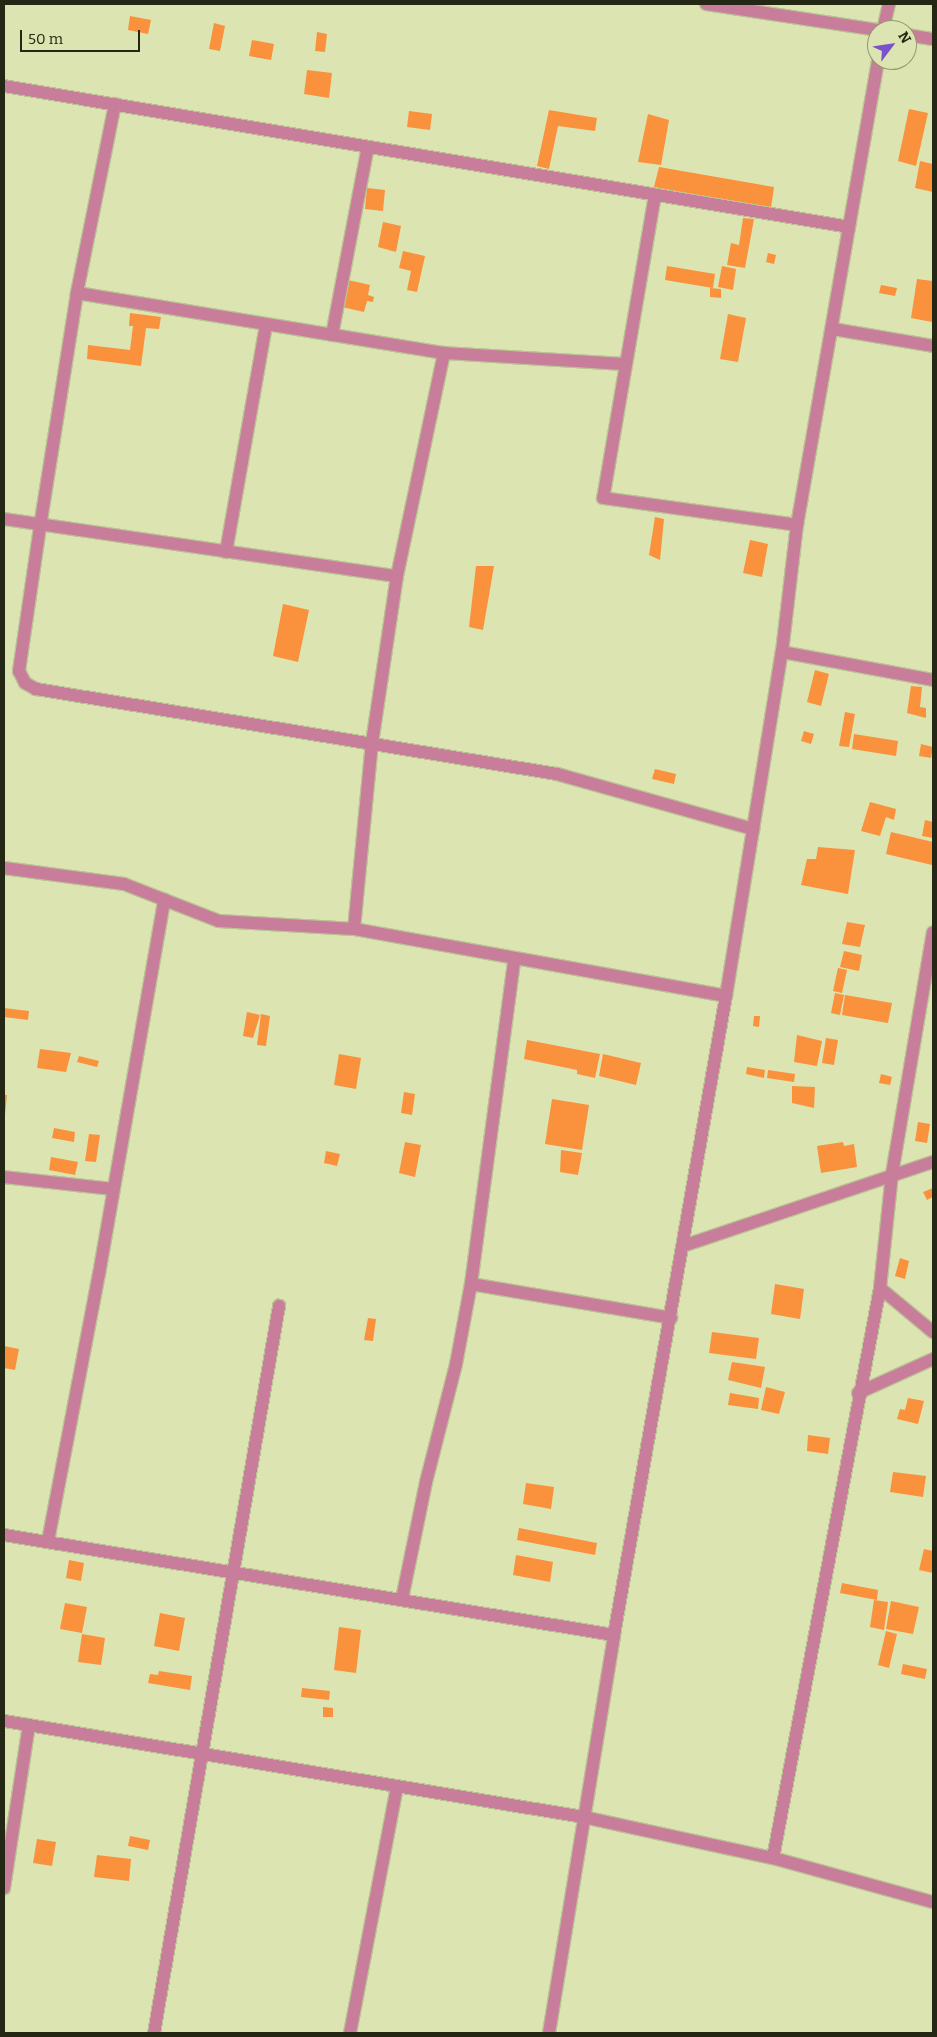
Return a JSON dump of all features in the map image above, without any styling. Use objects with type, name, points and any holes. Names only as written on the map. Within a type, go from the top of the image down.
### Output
[{"type":"street","points":[[706,4],[867,28]]},
{"type":"street","points":[[886,20],[889,4]]},
{"type":"street","points":[[917,37],[933,39]]},
{"type":"street","points":[[549,2033],[614,1635],[726,996],[782,652],[798,525],[876,70]]},
{"type":"street","points":[[4,86],[849,227]]},
{"type":"street","points":[[115,104],[77,293],[40,527],[19,671],[25,683],[36,689],[557,774],[753,829]]},
{"type":"street","points":[[332,335],[368,146]]},
{"type":"street","points":[[654,194],[603,498],[798,525]]},
{"type":"street","points":[[77,293],[444,353],[626,364]]},
{"type":"street","points":[[226,552],[266,324]]},
{"type":"street","points":[[833,329],[933,346]]},
{"type":"street","points":[[354,930],[372,743],[397,576],[444,353]]},
{"type":"street","points":[[4,519],[40,527],[397,576]]},
{"type":"street","points":[[782,652],[933,680]]},
{"type":"street","points":[[4,868],[124,884],[219,921],[354,930],[514,960],[726,996]]},
{"type":"street","points":[[48,1542],[164,900]]},
{"type":"street","points":[[773,1858],[858,1394],[880,1288],[892,1174],[930,967],[933,932]]},
{"type":"street","points":[[402,1600],[434,1447],[456,1364],[471,1284],[514,960]]},
{"type":"street","points":[[683,1246],[892,1174],[933,1162]]},
{"type":"street","points":[[4,1177],[113,1190]]},
{"type":"street","points":[[471,1284],[670,1318]]},
{"type":"street","points":[[880,1288],[933,1332]]},
{"type":"street","points":[[154,2033],[279,1306]]},
{"type":"street","points":[[858,1394],[933,1359]]},
{"type":"street","points":[[4,1535],[614,1635]]},
{"type":"street","points":[[4,1721],[584,1817],[773,1858],[933,1902]]},
{"type":"street","points":[[4,1888],[29,1725]]},
{"type":"street","points":[[350,2033],[397,1786]]},
{"type":"building","points":[[130,16],[151,20],[148,34],[128,30]]},
{"type":"building","points":[[214,23],[225,26],[220,51],[209,49]]},
{"type":"building","points":[[317,32],[327,34],[325,52],[315,51]]},
{"type":"building","points":[[252,40],[274,44],[271,60],[249,56]]},
{"type":"building","points":[[307,70],[332,73],[329,98],[304,94]]},
{"type":"building","points":[[909,109],[928,113],[916,166],[898,161]]},
{"type":"building","points":[[549,110],[597,118],[595,131],[558,126],[549,169],[537,166]]},
{"type":"building","points":[[409,111],[432,114],[430,130],[407,127]]},
{"type":"building","points":[[648,114],[669,120],[661,165],[638,162]]},
{"type":"building","points":[[920,161],[933,164],[933,192],[915,188]]},
{"type":"building","points":[[659,167],[774,187],[771,208],[654,187]]},
{"type":"building","points":[[367,188],[385,190],[383,211],[365,209]]},
{"type":"building","points":[[743,218],[754,219],[745,268],[727,265],[731,243],[739,245]]},
{"type":"building","points":[[383,222],[401,226],[396,252],[378,247]]},
{"type":"building","points":[[403,251],[425,256],[417,292],[407,290],[411,271],[399,268]]},
{"type":"building","points":[[768,253],[776,255],[774,264],[766,262]]},
{"type":"building","points":[[667,266],[715,274],[713,288],[665,280]]},
{"type":"building","points":[[722,266],[736,269],[733,290],[718,287]]},
{"type":"building","points":[[917,279],[933,281],[932,322],[911,318]]},
{"type":"building","points":[[348,280],[370,285],[368,295],[374,297],[373,302],[367,301],[364,312],[342,307]]},
{"type":"building","points":[[881,285],[897,288],[895,296],[879,293]]},
{"type":"building","points":[[710,288],[721,289],[721,298],[710,297]]},
{"type":"building","points":[[130,313],[161,317],[159,329],[146,328],[141,366],[87,359],[88,345],[130,350],[133,326],[129,326]]},
{"type":"building","points":[[728,314],[746,318],[738,362],[720,359]]},
{"type":"building","points":[[655,517],[664,519],[660,560],[649,555]]},
{"type":"building","points":[[750,540],[768,544],[762,577],[743,573]]},
{"type":"building","points":[[476,566],[494,566],[483,630],[469,627]]},
{"type":"building","points":[[283,604],[309,610],[298,662],[273,656]]},
{"type":"building","points":[[815,670],[829,674],[821,706],[807,702]]},
{"type":"building","points":[[911,686],[922,687],[920,707],[926,708],[926,718],[907,713]]},
{"type":"building","points":[[845,712],[855,714],[849,747],[839,746]]},
{"type":"building","points":[[804,731],[814,734],[811,744],[801,741]]},
{"type":"building","points":[[854,734],[898,741],[896,756],[852,749]]},
{"type":"building","points":[[921,744],[933,747],[931,758],[919,756]]},
{"type":"building","points":[[655,769],[676,774],[674,784],[652,779]]},
{"type":"building","points":[[870,802],[896,809],[894,820],[886,817],[880,836],[861,831]]},
{"type":"building","points":[[925,820],[933,822],[933,838],[922,836]]},
{"type":"building","points":[[891,832],[933,842],[932,865],[886,854]]},
{"type":"building","points":[[818,847],[855,850],[848,894],[801,885],[807,859],[816,859]]},
{"type":"building","points":[[847,922],[865,925],[860,947],[842,944]]},
{"type":"building","points":[[844,951],[862,955],[859,971],[840,967]]},
{"type":"building","points":[[838,968],[847,970],[842,993],[833,991]]},
{"type":"building","points":[[835,993],[844,995],[840,1015],[831,1013]]},
{"type":"building","points":[[845,995],[892,1003],[888,1023],[842,1015]]},
{"type":"building","points":[[4,1008],[29,1011],[28,1020],[4,1017]]},
{"type":"building","points":[[247,1012],[260,1015],[253,1038],[243,1036]]},
{"type":"building","points":[[261,1014],[270,1016],[266,1046],[257,1045]]},
{"type":"building","points":[[754,1016],[760,1016],[759,1027],[753,1026]]},
{"type":"building","points":[[797,1035],[822,1041],[817,1066],[794,1062]]},
{"type":"building","points":[[826,1038],[838,1040],[834,1065],[822,1063]]},
{"type":"building","points":[[527,1040],[600,1054],[595,1078],[577,1074],[577,1070],[524,1059]]},
{"type":"building","points":[[40,1049],[71,1053],[66,1072],[37,1068]]},
{"type":"building","points":[[339,1054],[361,1058],[356,1089],[334,1085]]},
{"type":"building","points":[[603,1054],[641,1063],[636,1085],[599,1076]]},
{"type":"building","points":[[79,1056],[99,1061],[97,1067],[77,1062]]},
{"type":"building","points":[[747,1067],[765,1070],[764,1078],[746,1074]]},
{"type":"building","points":[[768,1070],[795,1074],[794,1082],[767,1078]]},
{"type":"building","points":[[881,1074],[892,1077],[890,1085],[879,1083]]},
{"type":"building","points":[[792,1086],[815,1087],[814,1108],[792,1103]]},
{"type":"building","points":[[404,1092],[415,1094],[412,1115],[401,1113]]},
{"type":"building","points":[[4,1095],[7,1095],[5,1115],[4,1115]]},
{"type":"building","points":[[552,1099],[589,1105],[582,1150],[545,1144]]},
{"type":"building","points":[[918,1122],[930,1124],[927,1143],[915,1141]]},
{"type":"building","points":[[54,1128],[75,1132],[74,1142],[52,1138]]},
{"type":"building","points":[[89,1134],[100,1135],[96,1162],[85,1161]]},
{"type":"building","points":[[405,1142],[421,1145],[415,1177],[399,1173]]},
{"type":"building","points":[[843,1142],[844,1146],[854,1144],[857,1167],[821,1173],[817,1146]]},
{"type":"building","points":[[561,1150],[582,1153],[578,1175],[560,1172]]},
{"type":"building","points":[[326,1151],[340,1154],[337,1166],[324,1163]]},
{"type":"building","points":[[51,1157],[78,1162],[75,1175],[49,1170]]},
{"type":"building","points":[[933,1188],[933,1197],[927,1200],[923,1192]]},
{"type":"building","points":[[900,1258],[909,1261],[905,1279],[895,1276]]},
{"type":"building","points":[[775,1284],[804,1289],[800,1319],[771,1314]]},
{"type":"building","points":[[368,1318],[376,1319],[373,1341],[364,1340]]},
{"type":"building","points":[[712,1332],[759,1338],[756,1359],[709,1353]]},
{"type":"building","points":[[4,1346],[19,1349],[15,1370],[4,1368]]},
{"type":"building","points":[[732,1362],[765,1367],[761,1388],[728,1380]]},
{"type":"building","points":[[766,1387],[785,1392],[779,1414],[761,1410]]},
{"type":"building","points":[[730,1393],[759,1398],[758,1409],[728,1405]]},
{"type":"building","points":[[908,1398],[924,1401],[918,1424],[897,1419],[900,1409],[905,1410]]},
{"type":"building","points":[[808,1435],[830,1438],[828,1454],[807,1451]]},
{"type":"building","points":[[893,1472],[926,1476],[923,1497],[890,1492]]},
{"type":"building","points":[[526,1483],[554,1487],[551,1509],[523,1504]]},
{"type":"building","points":[[519,1528],[597,1543],[595,1555],[517,1540]]},
{"type":"building","points":[[924,1549],[933,1551],[933,1573],[919,1570]]},
{"type":"building","points":[[516,1555],[553,1562],[550,1582],[513,1575]]},
{"type":"building","points":[[69,1560],[84,1563],[81,1581],[66,1578]]},
{"type":"building","points":[[842,1583],[878,1590],[877,1600],[840,1593]]},
{"type":"building","points":[[874,1600],[888,1602],[884,1630],[870,1627]]},
{"type":"building","points":[[891,1601],[919,1607],[913,1634],[886,1629]]},
{"type":"building","points":[[65,1603],[87,1607],[82,1633],[60,1629]]},
{"type":"building","points":[[160,1613],[185,1618],[179,1651],[154,1646]]},
{"type":"building","points":[[339,1627],[361,1630],[356,1673],[334,1670]]},
{"type":"building","points":[[886,1631],[897,1634],[889,1668],[878,1665]]},
{"type":"building","points":[[82,1634],[105,1638],[101,1665],[78,1662]]},
{"type":"building","points":[[903,1664],[927,1669],[925,1679],[901,1674]]},
{"type":"building","points":[[159,1671],[192,1676],[190,1690],[148,1683],[150,1674],[158,1675]]},
{"type":"building","points":[[302,1688],[330,1691],[329,1700],[301,1697]]},
{"type":"building","points":[[323,1707],[333,1708],[333,1717],[323,1717]]},
{"type":"building","points":[[130,1836],[150,1840],[148,1850],[128,1846]]},
{"type":"building","points":[[37,1839],[56,1842],[52,1866],[33,1863]]},
{"type":"building","points":[[97,1855],[131,1859],[129,1881],[94,1877]]}]
